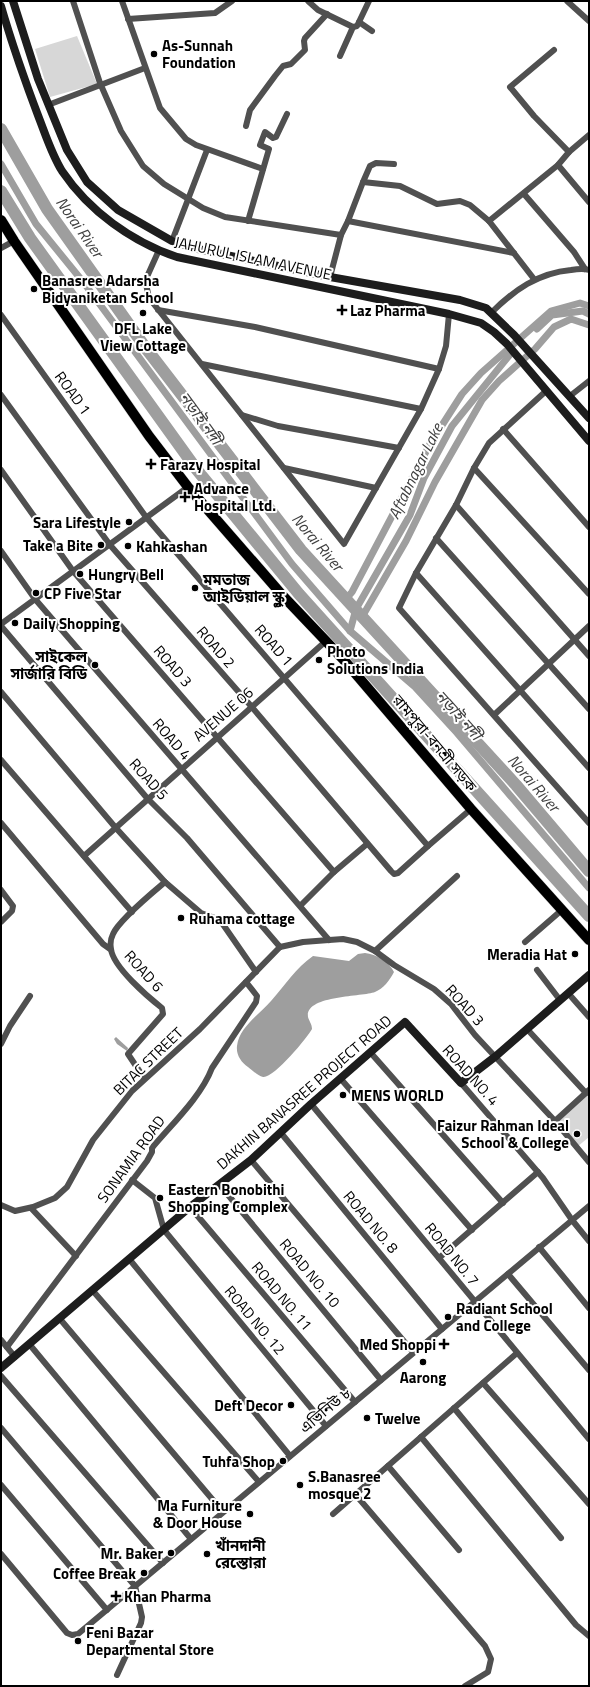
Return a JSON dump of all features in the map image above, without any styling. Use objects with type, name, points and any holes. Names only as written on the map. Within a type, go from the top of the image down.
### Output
[{"type":"main road","name":"রামপুরা-বনশ্রী সড়ক","points":[[1,220],[149,436],[188,487],[284,596],[326,641],[471,809],[563,909],[589,940]]},
{"type":"street","name":"JAHURUL ISLAM AVENUE","points":[[14,1],[48,105],[67,150],[91,185],[123,213],[172,241],[198,249],[330,277],[460,300],[479,306],[491,313],[514,335],[589,418]]},
{"type":"street","points":[[73,1],[100,85],[120,130],[143,166],[164,184],[188,199],[203,208],[225,217],[342,235]]},
{"type":"street","points":[[122,1],[160,108],[186,138],[207,150],[263,169]]},
{"type":"street","points":[[128,19],[215,13],[232,1]]},
{"type":"street","points":[[308,1],[313,6],[353,27]]},
{"type":"street","points":[[340,56],[353,27],[357,26],[368,1]]},
{"type":"street","points":[[567,1],[589,20]]},
{"type":"street","name":"JAHURUL ISLAM AVENUE","points":[[1,6],[30,96],[62,170],[79,193],[96,210],[124,231],[159,250],[177,257],[449,314],[481,323],[507,344],[589,441]]},
{"type":"street","points":[[246,126],[250,110],[256,100],[284,66],[291,64],[305,50],[305,38],[327,14]]},
{"type":"street","points":[[359,22],[372,31]]},
{"type":"street","points":[[554,50],[510,87],[534,116],[569,152]]},
{"type":"street","points":[[48,105],[145,68]]},
{"type":"street","points":[[248,221],[269,149],[260,145],[265,133],[273,138],[276,137],[287,114]]},
{"type":"street","points":[[489,221],[524,194],[558,165],[569,152],[589,136]]},
{"type":"street","points":[[172,241],[207,150]]},
{"type":"street","points":[[330,277],[342,235],[370,166],[376,163],[387,165],[394,164]]},
{"type":"street","points":[[558,165],[589,202]]},
{"type":"street","points":[[363,182],[400,186],[437,204],[460,200],[470,205],[489,221],[534,279]]},
{"type":"street","points":[[524,194],[587,269]]},
{"type":"street","points":[[348,221],[514,253]]},
{"type":"street","points":[[1,248],[14,241]]},
{"type":"street","points":[[159,250],[146,284],[149,298],[344,544],[421,409],[440,369],[446,346],[449,314]]},
{"type":"street","points":[[491,313],[504,300],[534,279],[566,270],[587,269]]},
{"type":"street","points":[[158,310],[255,327],[440,369]]},
{"type":"street","name":"ROAD 1","points":[[1,315],[146,517],[428,846]]},
{"type":"street","points":[[202,364],[421,409]]},
{"type":"street","points":[[570,396],[589,381]]},
{"type":"street","points":[[546,391],[489,443],[474,468],[456,505],[416,573],[399,608],[589,823]]},
{"type":"street","name":"ROAD 2","points":[[1,394],[110,545],[251,706],[394,874],[398,873],[428,846]]},
{"type":"street","points":[[241,414],[278,426],[399,448]]},
{"type":"street","points":[[503,429],[589,527]]},
{"type":"street","points":[[284,468],[376,488]]},
{"type":"street","points":[[474,468],[589,594]]},
{"type":"street","name":"ROAD 3","points":[[1,470],[73,571],[334,872]]},
{"type":"street","points":[[1,625],[34,599],[188,487]]},
{"type":"street","points":[[456,505],[589,656]]},
{"type":"street","points":[[436,538],[589,709]]},
{"type":"street","name":"ROAD 4","points":[[1,550],[34,599],[330,940]]},
{"type":"street","points":[[416,573],[589,768]]},
{"type":"street","name":"ROAD 5","points":[[1,625],[147,798],[187,838],[280,947]]},
{"type":"street","points":[[494,715],[589,626]]},
{"type":"street","name":"AVENUE 06","points":[[84,856],[147,798],[326,641]]},
{"type":"street","points":[[1,692],[115,827],[165,882],[201,913],[215,918],[222,923],[256,972]]},
{"type":"street","points":[[1,760],[132,912]]},
{"type":"street","points":[[428,846],[471,809]]},
{"type":"street","points":[[1,823],[103,944],[110,949]]},
{"type":"street","points":[[301,905],[334,872],[367,844]]},
{"type":"street","points":[[376,951],[457,876]]},
{"type":"street","name":"ROAD 6","points":[[144,1078],[128,1054],[163,1014],[162,1008],[119,967],[110,949],[114,932],[132,912],[165,882]]},
{"type":"street","points":[[1,890],[13,906],[12,911],[1,922]]},
{"type":"street","points":[[525,942],[563,909]]},
{"type":"street","name":"ROAD 3","points":[[280,947],[303,942],[343,939],[358,942],[376,951],[445,998],[475,1035],[555,1121],[589,1162]]},
{"type":"street","name":"BITAC STREET","points":[[1,1205],[15,1211],[31,1208],[54,1198],[67,1187],[93,1140],[144,1078],[200,1029],[280,947]]},
{"type":"street","points":[[537,970],[560,1000]]},
{"type":"street","points":[[461,1083],[496,1056],[589,975]]},
{"type":"street","name":"SONAMIA ROAD","points":[[7,1347],[150,1157],[152,1148],[189,1104],[209,1076],[212,1068],[256,1002],[257,996],[246,982]]},
{"type":"street","points":[[568,993],[589,1017]]},
{"type":"street","points":[[1,1044],[10,1026],[30,996]]},
{"type":"street","name":"DAKHIN BANASREE PROJECT ROAD","points":[[1,1368],[130,1260],[190,1207],[251,1160],[340,1078],[405,1022]]},
{"type":"street","name":"ROAD NO. 4","points":[[405,1022],[461,1083],[538,1172],[589,1241]]},
{"type":"street","points":[[527,1029],[587,1091],[555,1121]]},
{"type":"street","points":[[370,1052],[503,1203]]},
{"type":"street","points":[[340,1078],[472,1230]]},
{"type":"street","name":"ROAD NO. 7","points":[[311,1104],[589,1439]]},
{"type":"street","name":"ROAD NO. 8","points":[[281,1133],[442,1329]]},
{"type":"street","points":[[251,1160],[414,1352]]},
{"type":"street","points":[[439,1258],[538,1172]]},
{"type":"street","points":[[132,1180],[155,1198],[164,1230]]},
{"type":"street","name":"ROAD NO. 10","points":[[219,1184],[381,1380]]},
{"type":"street","name":"এভিনিউ ৮","points":[[1,1554],[67,1633],[72,1635],[78,1634],[589,1206]]},
{"type":"street","name":"ROAD NO. 11","points":[[190,1207],[355,1402]]},
{"type":"street","points":[[31,1208],[76,1256]]},
{"type":"street","name":"ROAD NO. 12","points":[[164,1230],[326,1426]]},
{"type":"street","points":[[539,1247],[589,1308]]},
{"type":"street","points":[[130,1260],[290,1456]]},
{"type":"street","points":[[508,1274],[589,1370]]},
{"type":"street","points":[[93,1291],[259,1482]]},
{"type":"street","points":[[60,1319],[223,1512]]},
{"type":"street","points":[[1,1340],[15,1357]]},
{"type":"street","points":[[30,1345],[191,1539]]},
{"type":"street","points":[[333,1514],[517,1353]]},
{"type":"street","points":[[1,1376],[163,1563]]},
{"type":"street","points":[[483,1383],[589,1504]]},
{"type":"street","points":[[454,1408],[561,1538]]},
{"type":"street","points":[[1,1428],[135,1586],[142,1617],[141,1623],[117,1675]]},
{"type":"street","points":[[421,1437],[576,1625],[589,1636]]},
{"type":"street","points":[[388,1466],[459,1550]]},
{"type":"street","points":[[1,1485],[107,1610]]},
{"type":"street","points":[[355,1494],[485,1646],[491,1659],[488,1672],[465,1686]]},
{"type":"shaded area","points":[[77,36],[97,84],[50,97],[35,49]]},
{"type":"shaded area","points":[[365,953],[382,959],[392,968],[394,972],[388,981],[378,991],[368,994],[336,998],[315,1005],[309,1010],[308,1017],[312,1029],[290,1057],[268,1076],[263,1077],[255,1073],[243,1063],[238,1055],[237,1049],[242,1033],[296,971],[307,961],[313,956],[349,961],[358,954]]},
{"type":"shaded area","points":[[116,1037],[128,1048],[127,1051],[117,1044],[114,1039]]},
{"type":"shaded area","name":"Faizur Rahman Ideal School & College","points":[[589,1093],[589,1137],[577,1147],[555,1121]]},
{"type":"waterway","name":"Norai River","points":[[1,129],[47,209],[145,347],[301,550],[516,785],[589,871]]},
{"type":"waterway","name":"নড়াই নদী","points":[[1,164],[36,224],[84,283],[292,564],[350,631],[414,686],[457,733],[589,888]]},
{"type":"waterway","name":"Norai River","points":[[1,191],[30,238],[197,470],[299,594],[589,916]]},
{"type":"waterway","name":"Norai River","points":[[589,306],[580,303],[551,311],[481,373],[462,394],[430,444],[352,592],[346,599],[362,617],[406,541],[435,482],[482,400],[499,381],[535,349],[554,327],[571,319],[589,325]]},
{"type":"waterway","name":"Aftabnagar Lake","points":[[537,329],[552,315],[583,311],[589,314]]},
{"type":"waterway","name":"Aftabnagar Lake","points":[[350,631],[356,609],[410,515],[424,478],[452,426],[512,352]]},
{"type":"place","name":"As-Sunnah Foundation","points":[[154,54]]},
{"type":"place","name":"Banasree Adarsha Bidyaniketan School","points":[[34,289]]},
{"type":"place","name":"Laz Pharma","points":[[342,310]]},
{"type":"place","name":"DFL Lake View Cottage","points":[[143,313]]},
{"type":"place","name":"Farazy Hospital","points":[[151,464]]},
{"type":"place","name":"Advance Hospital Ltd.","points":[[185,497]]},
{"type":"place","name":"Sara Lifestyle","points":[[129,522]]},
{"type":"place","name":"Take a Bite","points":[[101,545]]},
{"type":"place","name":"Kahkashan","points":[[128,546]]},
{"type":"place","name":"Hungry Bell","points":[[80,574]]},
{"type":"place","name":"মমতাজ আইডিয়াল স্কুল","points":[[195,588]]},
{"type":"place","name":"CP Five Star","points":[[36,593]]},
{"type":"place","name":"Daily Shopping","points":[[15,623]]},
{"type":"place","name":"Photo Solutions India","points":[[319,660]]},
{"type":"place","name":"সাইকেল সার্জারি বিডি","points":[[95,665]]},
{"type":"place","name":"Ruhama cottage","points":[[181,918]]},
{"type":"place","name":"Meradia Hat","points":[[575,954]]},
{"type":"place","name":"MENS WORLD","points":[[343,1095]]},
{"type":"place","name":"Faizur Rahman Ideal School & College","points":[[577,1134]]},
{"type":"place","name":"Eastern Bonobithi Shopping Complex","points":[[160,1198]]},
{"type":"place","name":"Radiant School and College","points":[[448,1317]]},
{"type":"place","name":"Med Shoppi","points":[[444,1344]]},
{"type":"place","name":"Aarong","points":[[423,1362]]},
{"type":"place","name":"Deft Decor","points":[[291,1405]]},
{"type":"place","name":"Twelve","points":[[367,1418]]},
{"type":"place","name":"Tuhfa Shop","points":[[283,1461]]},
{"type":"place","name":"S.Banasree mosque 2","points":[[300,1485]]},
{"type":"place","name":"Ma Furniture & Door House","points":[[250,1514]]},
{"type":"place","name":"Mr. Baker","points":[[171,1553]]},
{"type":"place","name":"খাঁনদানী রেস্তোরা","points":[[207,1554]]},
{"type":"place","name":"Coffee Break","points":[[144,1573]]},
{"type":"place","name":"Khan Pharma","points":[[116,1596]]},
{"type":"place","name":"Feni Bazar Departmental Store","points":[[78,1641]]}]
